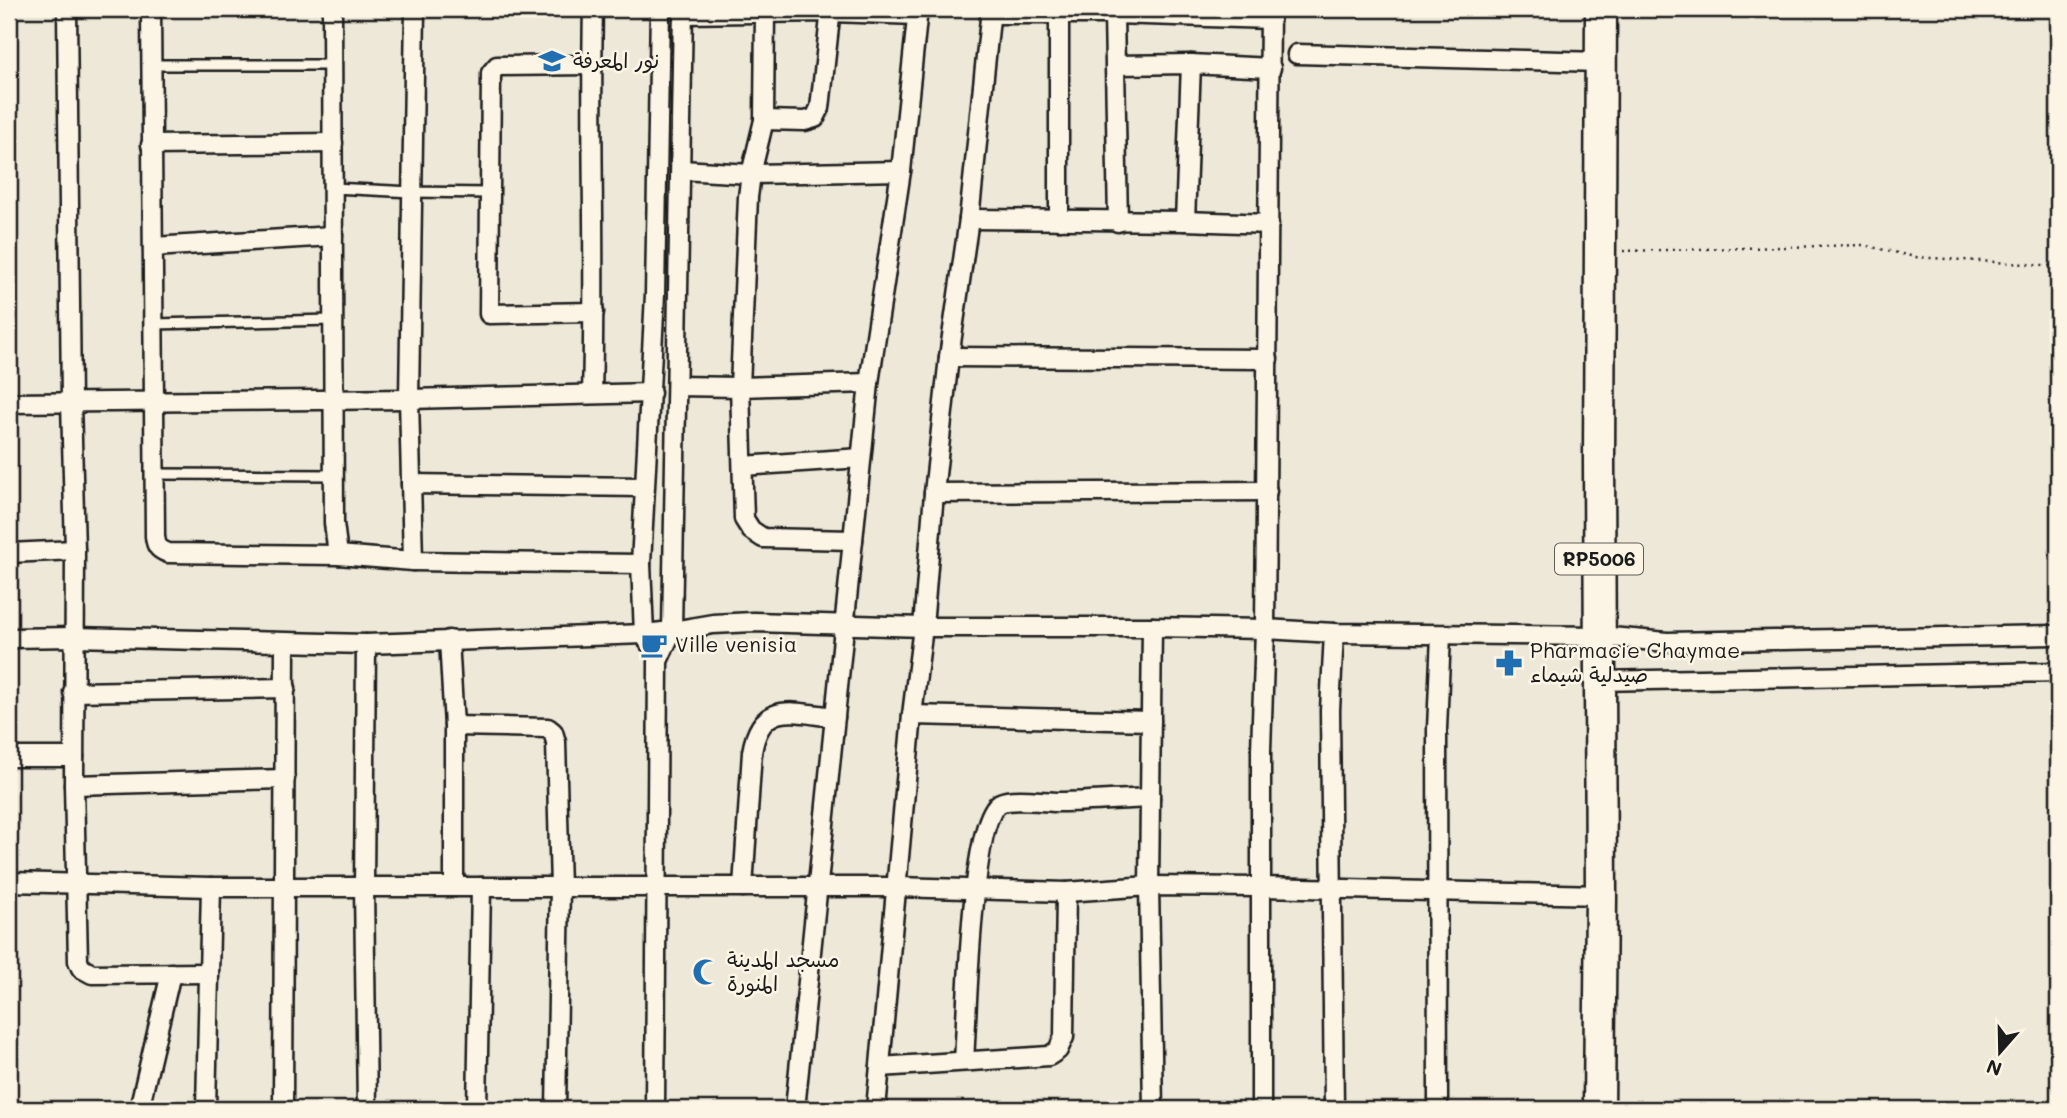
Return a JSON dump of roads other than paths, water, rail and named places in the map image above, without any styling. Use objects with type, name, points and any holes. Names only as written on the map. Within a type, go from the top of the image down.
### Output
[{"type":"main road","name":"RP5006","points":[[1599,1109],[1601,9]]},
{"type":"street","points":[[67,9],[78,961],[81,968],[92,974],[208,974]]},
{"type":"street","points":[[152,9],[153,401],[155,544],[158,549],[168,553],[338,555],[413,561],[641,564]]},
{"type":"street","points":[[332,9],[334,523],[338,555]]},
{"type":"street","points":[[413,561],[409,399],[415,9]]},
{"type":"street","points":[[592,393],[593,9]]},
{"type":"street","points":[[658,661],[645,634],[641,564],[655,294],[660,9]]},
{"type":"street","points":[[764,120],[805,121],[815,118],[820,108],[831,10]]},
{"type":"street","points":[[654,1109],[658,661],[671,631],[683,11],[917,12],[901,171],[869,383],[795,1109]]},
{"type":"street","points":[[765,11],[764,120],[748,197],[740,387],[744,519],[747,525],[763,538],[853,540]]},
{"type":"street","points":[[877,1109],[912,715],[923,627],[948,357],[969,219],[991,11],[1059,14],[1270,14],[1267,491],[1261,750],[1261,1109]]},
{"type":"street","points":[[1059,14],[1059,220]]},
{"type":"street","points":[[1114,14],[1118,222]]},
{"type":"street","points":[[1297,54],[1601,62]]},
{"type":"street","points":[[1116,65],[1191,64],[1271,68]]},
{"type":"street","points":[[1185,221],[1191,64]]},
{"type":"street","points":[[592,65],[497,66],[492,69],[489,314],[594,313]]},
{"type":"street","points":[[151,145],[333,143]]},
{"type":"street","points":[[681,170],[751,174],[901,171]]},
{"type":"street","points":[[969,219],[1269,224]]},
{"type":"street","points":[[153,247],[333,236]]},
{"type":"street","points":[[948,357],[1268,359]]},
{"type":"street","points":[[677,386],[869,383]]},
{"type":"street","points":[[9,403],[409,399],[651,393]]},
{"type":"street","points":[[743,466],[862,458]]},
{"type":"street","points":[[411,484],[644,487]]},
{"type":"street","points":[[934,493],[1267,491]]},
{"type":"street","points":[[9,553],[75,550]]},
{"type":"street","points":[[9,638],[74,637],[366,645],[645,634],[733,622],[1599,636],[1667,642],[2058,635]]},
{"type":"street","points":[[1152,627],[1149,886],[1153,1109]]},
{"type":"street","points":[[1334,633],[1330,710],[1334,1109]]},
{"type":"street","points":[[1438,1109],[1437,729],[1441,635]]},
{"type":"street","points":[[449,640],[454,726],[454,887]]},
{"type":"street","points":[[283,1109],[285,643]]},
{"type":"street","points":[[366,645],[364,887],[367,1109]]},
{"type":"street","points":[[1599,681],[2058,672]]},
{"type":"street","points":[[74,692],[286,688]]},
{"type":"street","points":[[743,887],[752,752],[761,724],[768,717],[781,712],[835,717]]},
{"type":"street","points":[[912,715],[1151,721]]},
{"type":"street","points":[[454,726],[548,728],[553,732],[557,754],[560,887],[556,1109]]},
{"type":"street","points":[[9,757],[74,758]]},
{"type":"street","points":[[74,785],[285,779]]},
{"type":"street","points":[[964,1061],[974,890],[994,808],[1003,802],[1150,798]]},
{"type":"street","points":[[9,882],[211,887],[897,887],[1066,892],[1149,886],[1601,895]]},
{"type":"street","points":[[206,1109],[211,887]]},
{"type":"street","points":[[477,1109],[481,887]]},
{"type":"street","points":[[880,1068],[1049,1056],[1058,1050],[1064,1037],[1066,892]]},
{"type":"street","points":[[139,1109],[171,973]]},
{"type":"lane","points":[[151,65],[332,65]]},
{"type":"lane","points":[[333,188],[490,193]]},
{"type":"lane","points":[[153,324],[334,320]]},
{"type":"lane","points":[[154,474],[334,475]]},
{"type":"place","name":"نور المعرفة","points":[[552,61]]},
{"type":"place","name":"Ville venisia","points":[[654,645]]},
{"type":"place","name":"Pharmacie Chaymae صيدلية شيماء","points":[[1509,663]]},
{"type":"place","name":"مسجد المدينة المنورة","points":[[706,972]]}]
